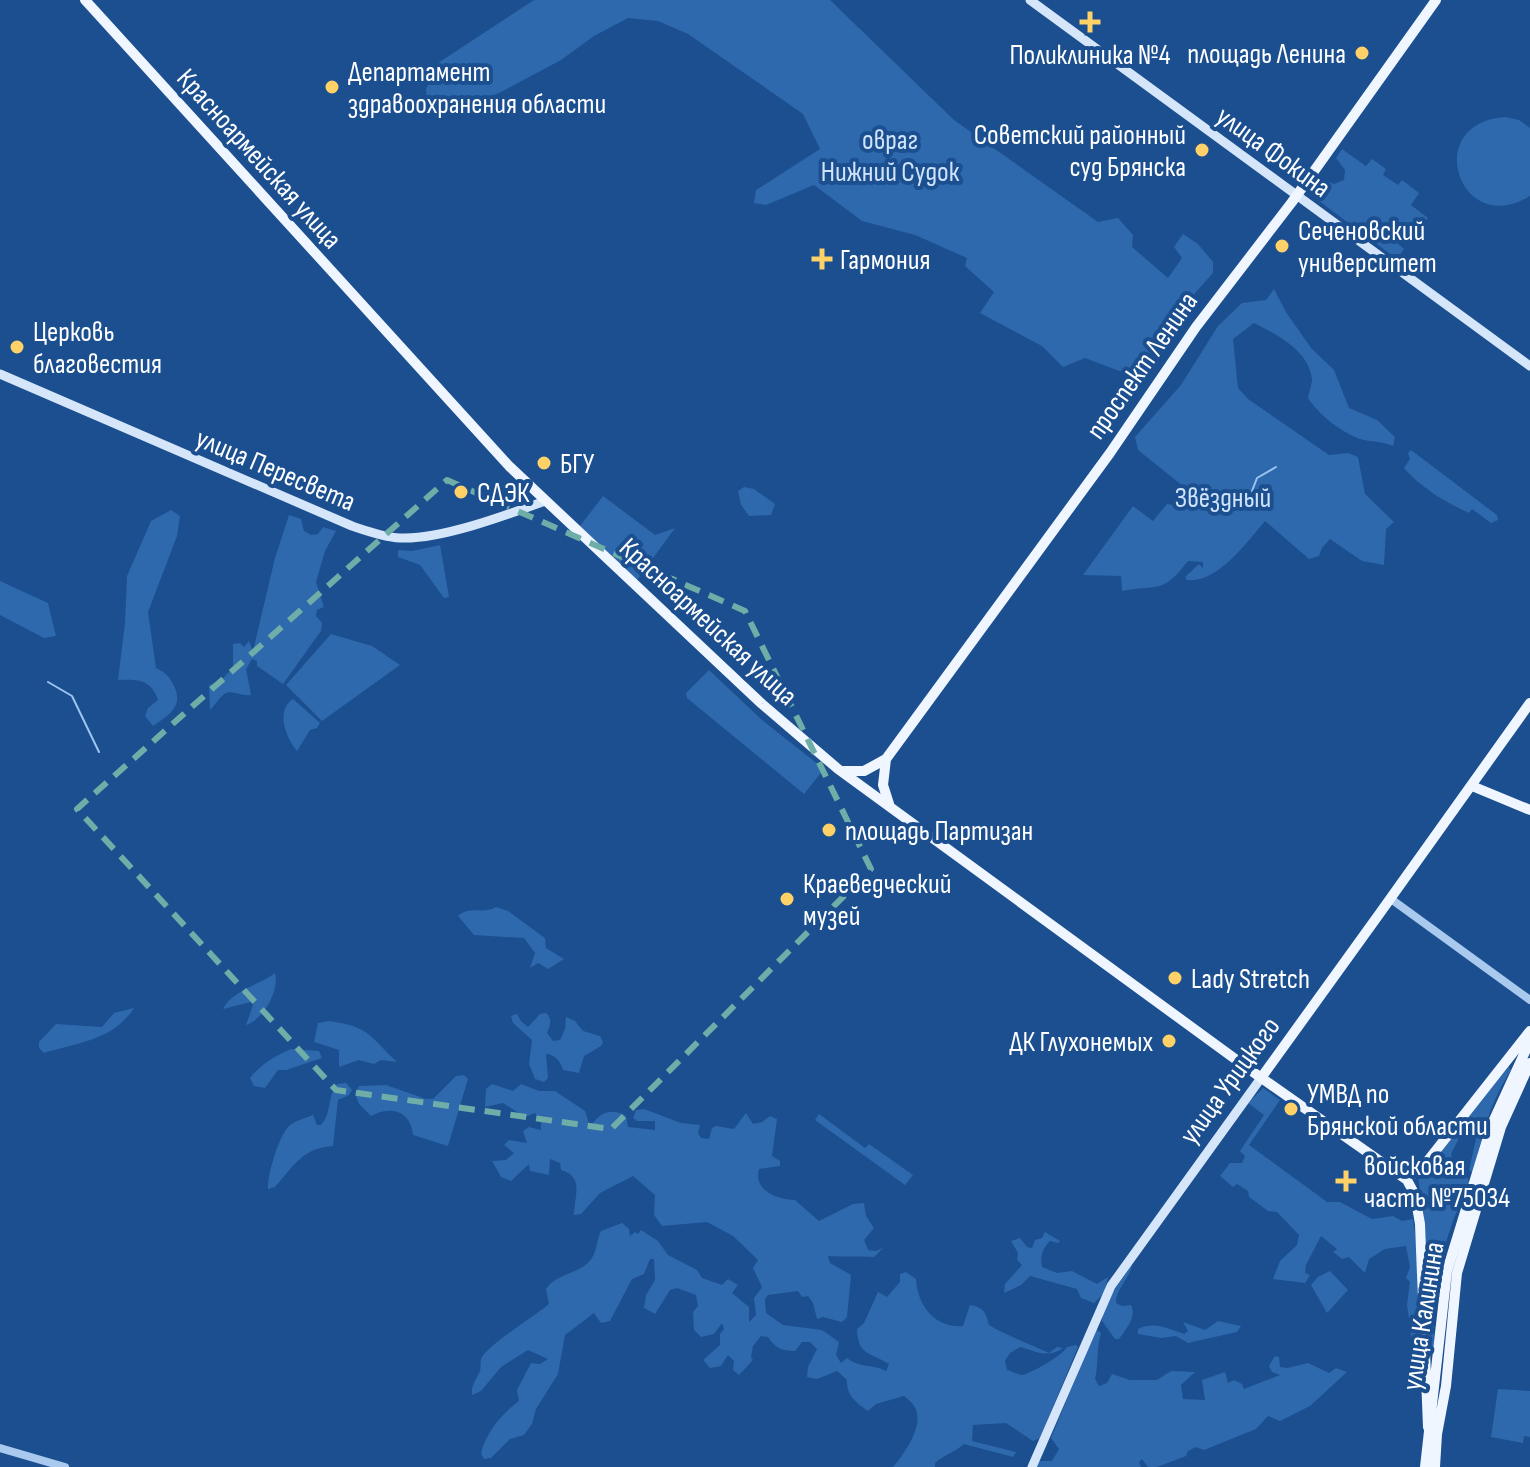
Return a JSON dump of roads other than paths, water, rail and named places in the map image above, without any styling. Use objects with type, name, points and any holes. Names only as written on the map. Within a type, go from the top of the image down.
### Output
[{"type":"main road","name":"Красноармейская улица","points":[[85,0],[477,432],[545,501],[762,704],[838,769],[1410,1184],[1418,1211],[1428,1427]]},
{"type":"main road","name":"улица Фокина","points":[[1030,0],[1530,366]]},
{"type":"main road","name":"проспект Ленина","points":[[886,759],[1110,453],[1196,327],[1297,194],[1436,0]]},
{"type":"main road","name":"улица Пересвета","points":[[0,374],[352,526],[387,536],[411,538],[440,533],[545,501]]},
{"type":"main road","name":"улица Урицкого","points":[[1032,1467],[1111,1286],[1530,703]]},
{"type":"main road","points":[[838,769],[849,773],[864,771],[886,759]]},
{"type":"main road","points":[[886,759],[883,785],[891,807]]},
{"type":"main road","points":[[1472,786],[1530,810]]},
{"type":"main road","points":[[1394,1172],[1409,1175],[1422,1168],[1530,1031]]},
{"type":"main road","name":"улица Калинина","points":[[1425,1467],[1450,1262],[1492,1124],[1530,1041]]},
{"type":"main road","name":"улица Калинина","points":[[1435,1467],[1457,1273],[1501,1127],[1530,1063]]},
{"type":"street","points":[[1391,899],[1530,1000]]},
{"type":"street","points":[[0,1448],[65,1467]]},
{"type":"waterway","points":[[1252,491],[1257,478],[1276,467]]},
{"type":"waterway","points":[[48,682],[72,696],[99,752]]},
{"type":"place","name":"Поликлиника №4","points":[[1090,22]]},
{"type":"place","name":"площадь Ленина","points":[[1362,53]]},
{"type":"place","name":"Департамент здравоохранения области","points":[[332,87]]},
{"type":"place","name":"Советский районный суд Брянска","points":[[1202,150]]},
{"type":"place","name":"Сеченовский университет","points":[[1282,246]]},
{"type":"place","name":"Гармония","points":[[822,259]]},
{"type":"place","name":"Церковь благовестия","points":[[17,347]]},
{"type":"place","name":"БГУ","points":[[544,463]]},
{"type":"place","name":"СДЭК","points":[[461,492]]},
{"type":"place","name":"площадь Партизан","points":[[829,830]]},
{"type":"place","name":"Краеведческий музей","points":[[787,899]]},
{"type":"place","name":"Lady Stretch","points":[[1175,978]]},
{"type":"place","name":"ДК Глухонемых","points":[[1169,1041]]},
{"type":"place","name":"УМВД по Брянской области","points":[[1291,1109]]},
{"type":"place","name":"войсковая часть №75034","points":[[1346,1181]]},
{"type":"park label","name":"овраг Нижний Судок","points":[[890,155]]},
{"type":"park label","name":"Звёздный","points":[[1223,497]]}]
